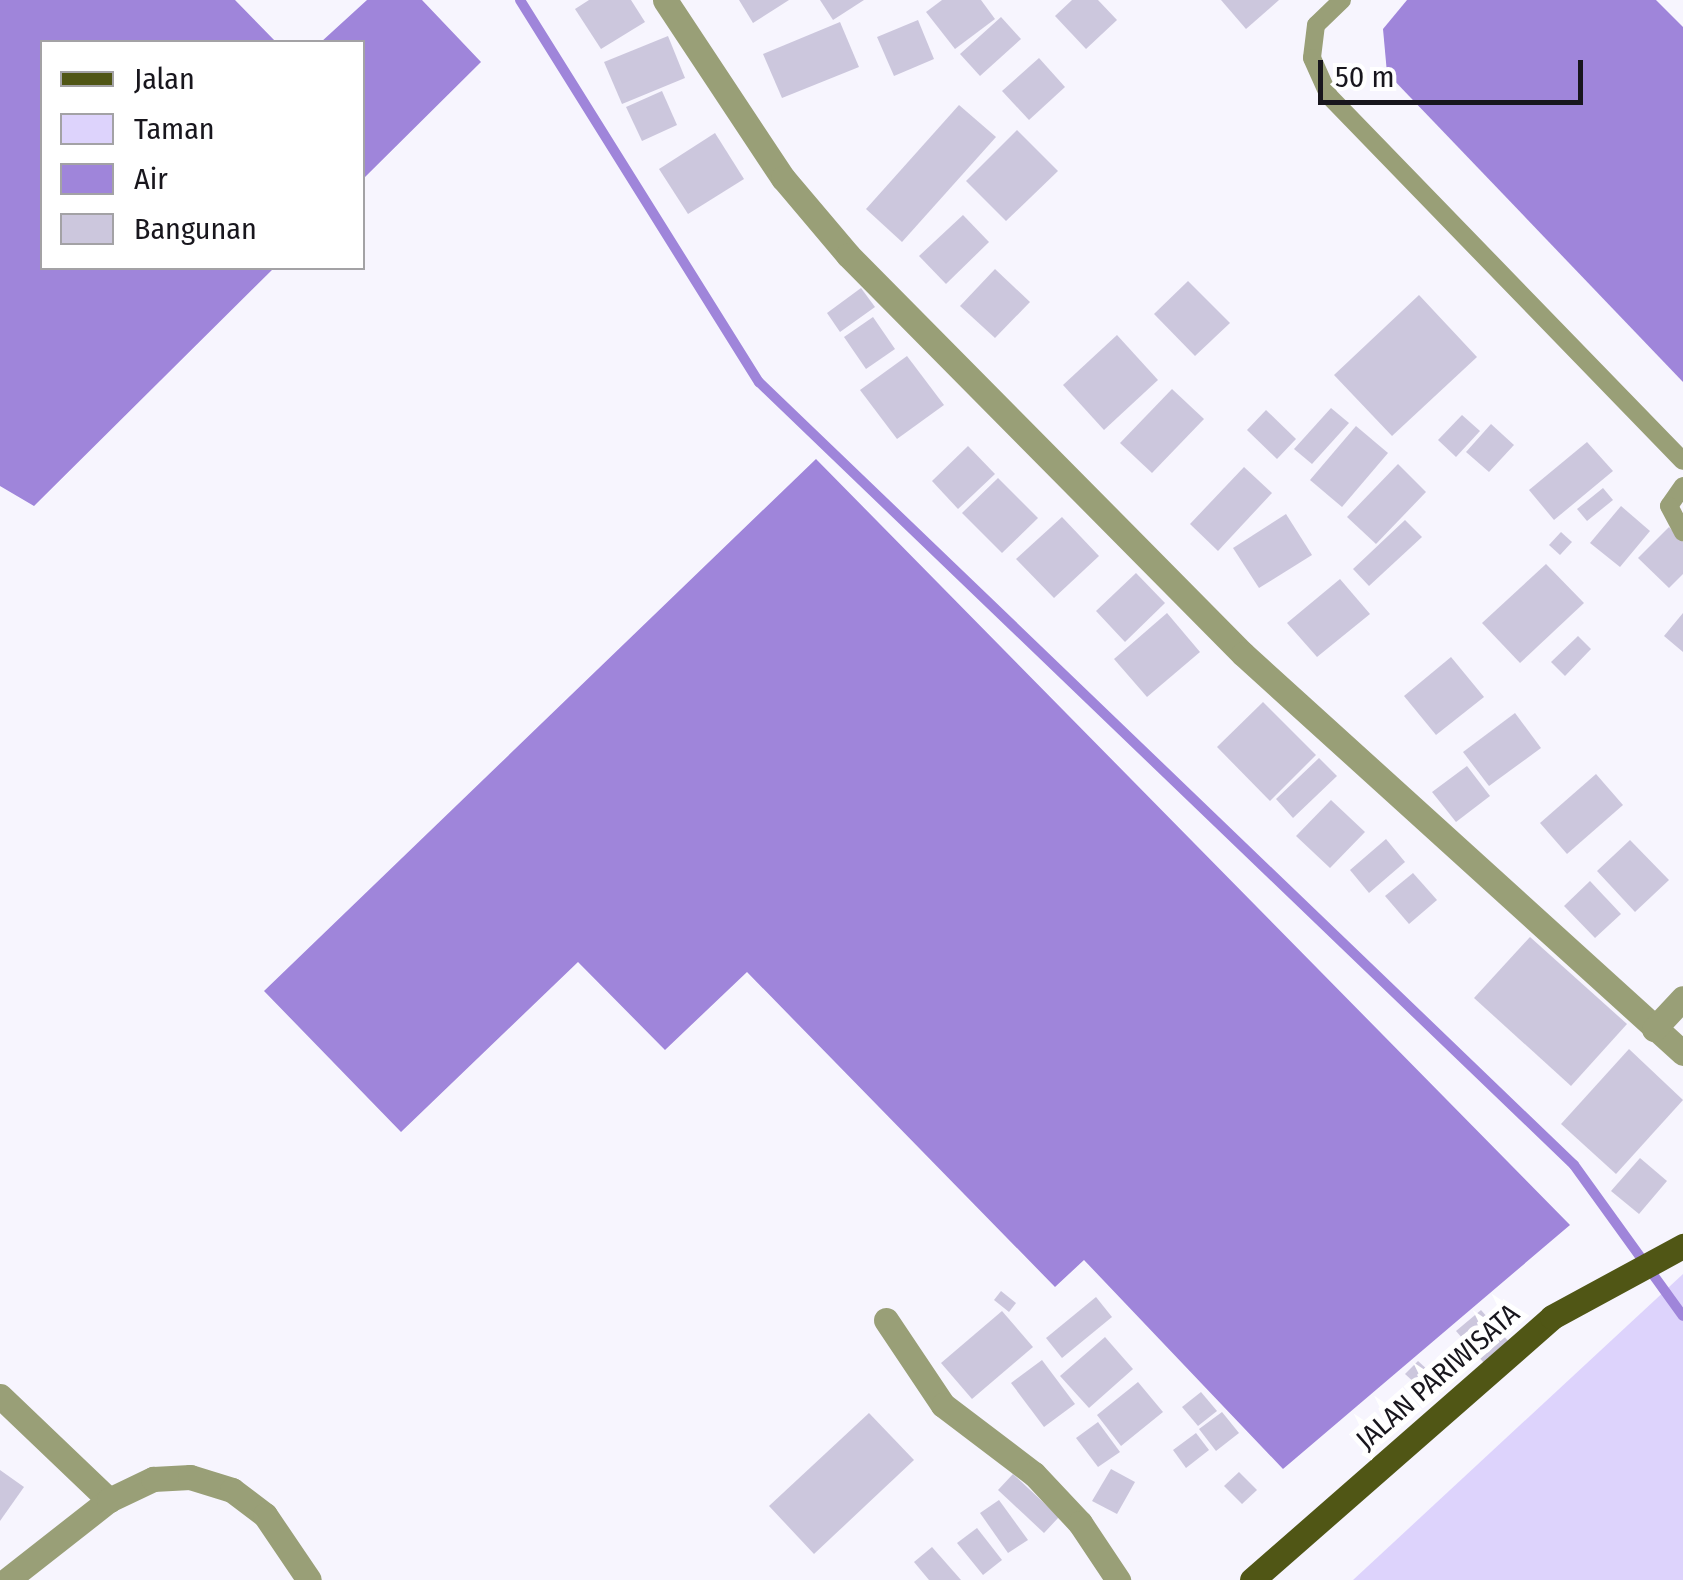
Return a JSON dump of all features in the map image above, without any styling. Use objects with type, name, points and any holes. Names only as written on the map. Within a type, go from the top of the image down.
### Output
[{"type":"main road","name":"JALAN PARIWISATA","points":[[1252,1580],[1552,1317],[1683,1246]]},
{"type":"street","points":[[665,0],[783,178],[848,255],[1009,412],[1127,544],[1683,1052]]},
{"type":"street","points":[[1654,1029],[1683,998]]},
{"type":"street","points":[[886,1320],[943,1405],[1034,1474],[1080,1523],[1118,1580]]},
{"type":"street","points":[[0,1396],[109,1500]]},
{"type":"street","points":[[7,1580],[109,1500],[153,1479],[190,1477],[232,1490],[265,1516],[309,1580]]},
{"type":"lane","points":[[1342,0],[1316,25],[1312,58],[1329,96],[1683,461]]},
{"type":"lane","points":[[1683,486],[1669,506],[1683,532]]},
{"type":"green space","points":[[1683,1274],[1683,1580],[1353,1580]]},
{"type":"water","points":[[0,0],[235,0],[274,40],[40,40],[40,270],[272,270],[34,506],[0,486]]},
{"type":"water","points":[[367,0],[422,0],[481,62],[365,177],[365,40],[323,40]]},
{"type":"water","points":[[1407,0],[1656,0],[1683,27],[1683,382],[1387,73],[1383,29]]},
{"type":"water","points":[[816,459],[1570,1225],[1283,1469],[1084,1260],[1055,1287],[747,972],[665,1050],[578,962],[401,1132],[264,991]]},
{"type":"building","points":[[589,0],[631,0],[645,22],[601,49],[575,9]]},
{"type":"building","points":[[739,0],[789,0],[753,23]]},
{"type":"building","points":[[820,0],[864,0],[833,20]]},
{"type":"building","points":[[942,0],[981,0],[995,19],[955,49],[926,12]]},
{"type":"building","points":[[1072,0],[1098,0],[1117,20],[1086,49],[1055,16]]},
{"type":"building","points":[[1221,0],[1279,0],[1246,29]]},
{"type":"building","points":[[1001,17],[1021,39],[980,76],[960,54]]},
{"type":"building","points":[[918,20],[934,59],[894,76],[877,37]]},
{"type":"building","points":[[840,22],[859,67],[782,98],[763,54]]},
{"type":"building","points":[[668,36],[685,78],[622,104],[604,62]]},
{"type":"building","points":[[1039,58],[1065,87],[1029,120],[1002,91]]},
{"type":"building","points":[[662,91],[677,125],[642,141],[626,107]]},
{"type":"building","points":[[959,105],[996,137],[902,242],[866,209]]},
{"type":"building","points":[[1017,130],[1058,171],[1006,221],[966,181]]},
{"type":"building","points":[[715,133],[744,179],[688,214],[659,169]]},
{"type":"building","points":[[963,215],[989,242],[946,284],[919,256]]},
{"type":"building","points":[[995,269],[1030,302],[995,338],[960,306]]},
{"type":"building","points":[[1188,281],[1230,323],[1195,356],[1154,314]]},
{"type":"building","points":[[861,288],[875,307],[840,332],[827,313]]},
{"type":"building","points":[[1419,295],[1477,357],[1392,436],[1334,375]]},
{"type":"building","points":[[873,317],[895,349],[866,369],[844,337]]},
{"type":"building","points":[[1117,335],[1158,380],[1104,430],[1063,385]]},
{"type":"building","points":[[907,356],[944,405],[897,439],[860,390]]},
{"type":"building","points":[[1172,389],[1204,419],[1152,473],[1120,443]]},
{"type":"building","points":[[1331,408],[1349,423],[1312,464],[1294,449]]},
{"type":"building","points":[[1266,410],[1296,439],[1277,459],[1247,430]]},
{"type":"building","points":[[1462,415],[1480,431],[1456,457],[1438,440]]},
{"type":"building","points":[[1491,424],[1514,445],[1489,472],[1466,452]]},
{"type":"building","points":[[1356,426],[1388,453],[1342,507],[1310,480]]},
{"type":"building","points":[[1587,442],[1613,471],[1554,520],[1529,490]]},
{"type":"building","points":[[968,446],[995,474],[958,509],[932,481]]},
{"type":"building","points":[[1398,464],[1426,492],[1376,544],[1347,517]]},
{"type":"building","points":[[1244,467],[1272,493],[1218,551],[1190,524]]},
{"type":"building","points":[[998,478],[1038,518],[1002,553],[962,513]]},
{"type":"building","points":[[1603,488],[1613,500],[1587,521],[1577,509]]},
{"type":"building","points":[[1621,506],[1650,531],[1620,567],[1590,543]]},
{"type":"building","points":[[1286,514],[1312,555],[1259,588],[1233,548]]},
{"type":"building","points":[[1062,517],[1099,556],[1054,598],[1016,559]]},
{"type":"building","points":[[1405,520],[1422,537],[1369,586],[1353,569]]},
{"type":"building","points":[[1669,527],[1683,542],[1683,574],[1669,588],[1638,558]]},
{"type":"building","points":[[1561,532],[1572,542],[1560,555],[1549,545]]},
{"type":"building","points":[[1546,564],[1584,603],[1520,663],[1482,623]]},
{"type":"building","points":[[1136,573],[1165,603],[1125,642],[1096,611]]},
{"type":"building","points":[[1340,579],[1370,614],[1317,657],[1287,623]]},
{"type":"building","points":[[1167,613],[1200,652],[1147,697],[1114,659]]},
{"type":"building","points":[[1683,613],[1683,652],[1664,636]]},
{"type":"building","points":[[1578,636],[1591,649],[1565,676],[1551,662]]},
{"type":"building","points":[[1451,657],[1484,697],[1436,735],[1404,696]]},
{"type":"building","points":[[1263,702],[1316,755],[1270,801],[1217,747]]},
{"type":"building","points":[[1515,713],[1541,748],[1489,786],[1463,752]]},
{"type":"building","points":[[1319,758],[1337,776],[1293,818],[1276,799]]},
{"type":"building","points":[[1467,766],[1490,796],[1456,822],[1432,792]]},
{"type":"building","points":[[1596,774],[1623,805],[1567,854],[1540,823]]},
{"type":"building","points":[[1331,800],[1365,832],[1330,868],[1296,836]]},
{"type":"building","points":[[1386,839],[1405,862],[1369,893],[1350,870]]},
{"type":"building","points":[[1630,840],[1669,880],[1635,912],[1597,871]]},
{"type":"building","points":[[1413,873],[1437,900],[1409,924],[1385,896]]},
{"type":"building","points":[[1590,881],[1621,914],[1595,938],[1564,906]]},
{"type":"building","points":[[1530,937],[1627,1024],[1571,1086],[1474,998]]},
{"type":"building","points":[[1629,1049],[1683,1100],[1616,1174],[1561,1124]]},
{"type":"building","points":[[1640,1158],[1667,1181],[1639,1214],[1611,1191]]},
{"type":"building","points":[[1001,1291],[1016,1303],[1009,1312],[994,1300]]},
{"type":"building","points":[[1096,1297],[1112,1317],[1062,1358],[1046,1338]]},
{"type":"building","points":[[1481,1310],[1509,1342],[1484,1363],[1456,1331]]},
{"type":"building","points":[[1002,1311],[1033,1347],[972,1399],[941,1363]]},
{"type":"building","points":[[1105,1337],[1133,1369],[1089,1408],[1060,1376]]},
{"type":"building","points":[[1042,1360],[1075,1404],[1044,1427],[1011,1383]]},
{"type":"building","points":[[1418,1361],[1441,1382],[1428,1395],[1405,1374]]},
{"type":"building","points":[[1138,1382],[1163,1412],[1121,1446],[1097,1415]]},
{"type":"building","points":[[1201,1392],[1217,1411],[1198,1426],[1182,1407]]},
{"type":"building","points":[[1222,1412],[1239,1433],[1216,1451],[1199,1429]]},
{"type":"building","points":[[869,1413],[914,1460],[814,1554],[769,1506]]},
{"type":"building","points":[[1098,1422],[1120,1452],[1098,1467],[1076,1438]]},
{"type":"building","points":[[1196,1433],[1209,1450],[1186,1468],[1173,1450]]},
{"type":"building","points":[[1111,1469],[1135,1482],[1117,1514],[1092,1501]]},
{"type":"building","points":[[0,1470],[24,1487],[0,1521]]},
{"type":"building","points":[[1239,1472],[1257,1490],[1242,1504],[1224,1486]]},
{"type":"building","points":[[1013,1474],[1059,1517],[1044,1533],[998,1490]]},
{"type":"building","points":[[999,1500],[1028,1540],[1008,1553],[980,1513]]},
{"type":"building","points":[[977,1528],[1002,1560],[983,1575],[957,1543]]},
{"type":"building","points":[[932,1547],[961,1580],[929,1580],[914,1562]]},
{"type":"waterway","points":[[520,0],[759,382],[1574,1165],[1683,1316]]}]
